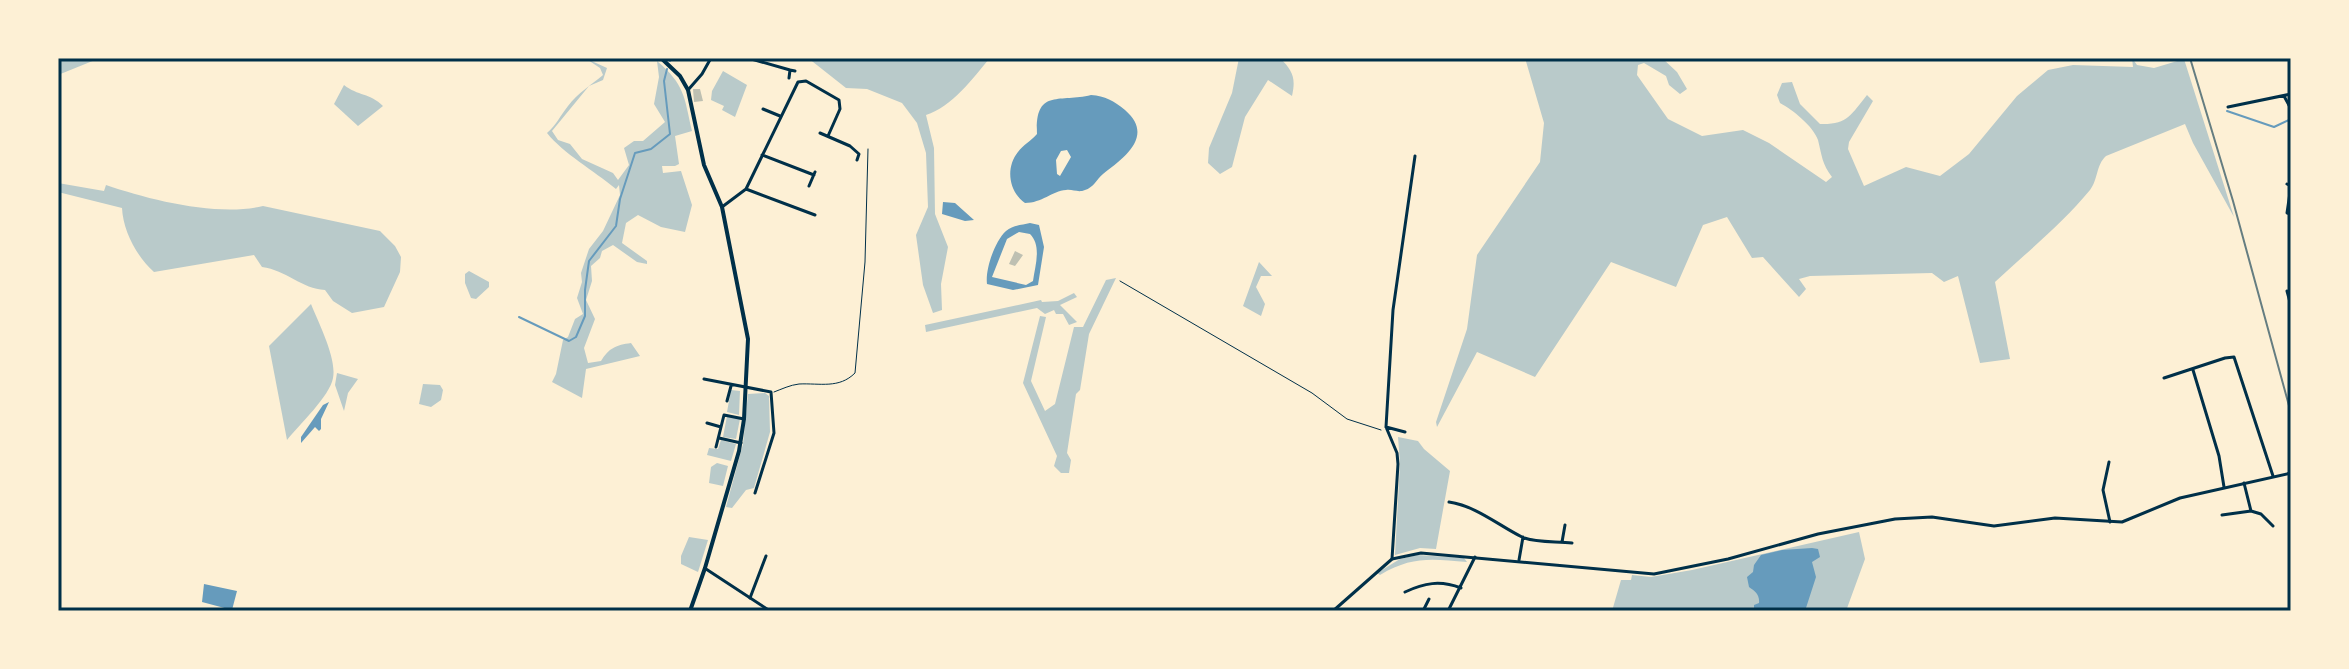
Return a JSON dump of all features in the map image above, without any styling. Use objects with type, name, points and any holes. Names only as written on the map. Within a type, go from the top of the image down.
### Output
[{"type":"main road","points":[[661,58],[677,72],[688,90],[704,165],[722,207],[748,339],[741,443],[690,611]]},
{"type":"street","points":[[688,90],[711,58]]},
{"type":"street","points":[[748,58],[793,71],[789,78]]},
{"type":"street","points":[[722,207],[746,189],[794,85],[799,81],[806,81],[840,102],[828,136]]},
{"type":"street","points":[[2228,107],[2291,94]]},
{"type":"street","points":[[2284,96],[2291,109]]},
{"type":"street","points":[[760,104],[760,109],[780,116]]},
{"type":"street","points":[[820,133],[850,146],[862,155],[857,160]]},
{"type":"street","points":[[762,155],[814,173],[809,186]]},
{"type":"street","points":[[1392,559],[1398,464],[1397,453],[1387,430],[1393,310],[1415,156]]},
{"type":"street","points":[[2281,213],[2289,214],[2289,185]]},
{"type":"street","points":[[746,189],[815,215]]},
{"type":"street","points":[[2287,291],[2291,306]]},
{"type":"street","points":[[2164,378],[2234,357],[2273,476]]},
{"type":"street","points":[[2193,370],[2219,456],[2224,487]]},
{"type":"street","points":[[704,379],[771,392],[774,433],[755,493]]},
{"type":"street","points":[[727,401],[731,386]]},
{"type":"street","points":[[716,447],[724,415],[744,419]]},
{"type":"street","points":[[707,423],[721,427]]},
{"type":"street","points":[[1387,430],[1405,432]]},
{"type":"street","points":[[719,438],[741,443]]},
{"type":"street","points":[[2109,462],[2103,490],[2110,522]]},
{"type":"street","points":[[1333,611],[1392,559],[1421,553],[1654,574],[1728,559],[1818,534],[1895,519],[1932,517],[1994,526],[2055,518],[2122,522],[2180,498],[2291,473]]},
{"type":"street","points":[[2244,483],[2251,511]]},
{"type":"street","points":[[1457,503],[1458,497]]},
{"type":"street","points":[[1449,502],[1467,505],[1497,525],[1523,537],[1572,543]]},
{"type":"street","points":[[2222,515],[2251,511],[2261,514],[2273,526]]},
{"type":"street","points":[[1562,542],[1565,525]]},
{"type":"street","points":[[1519,560],[1523,537]]},
{"type":"street","points":[[750,598],[766,556]]},
{"type":"street","points":[[1448,611],[1475,557]]},
{"type":"street","points":[[705,568],[770,611]]},
{"type":"street","points":[[1405,592],[1436,582],[1461,588]]},
{"type":"street","points":[[1423,611],[1429,599]]},
{"type":"lane","points":[[771,392],[795,385],[839,384],[855,373],[866,245],[868,149]]},
{"type":"path","points":[[1120,281],[1312,393],[1347,419],[1387,430]]},
{"type":"shaded area","points":[[58,58],[100,58],[58,75]]},
{"type":"shaded area","points":[[585,58],[607,68],[603,80],[589,86],[603,75],[600,68]]},
{"type":"shaded area","points":[[808,58],[990,58],[953,99],[926,115],[934,148],[935,214],[948,247],[941,284],[942,310],[933,313],[923,285],[916,235],[928,207],[926,153],[917,123],[902,103],[867,89],[846,88]]},
{"type":"shaded area","points":[[1239,58],[1280,58],[1292,75],[1293,90],[1292,96],[1268,80],[1245,117],[1232,167],[1220,174],[1208,163],[1209,148],[1232,93]]},
{"type":"shaded area","points":[[1525,58],[1662,58],[1677,72],[1687,89],[1680,94],[1669,85],[1666,76],[1644,63],[1638,65],[1637,75],[1668,119],[1702,136],[1743,130],[1769,143],[1826,182],[1832,177],[1812,129],[1780,103],[1777,95],[1782,83],[1792,82],[1800,104],[1820,124],[1843,121],[1867,95],[1873,101],[1848,149],[1864,186],[1906,167],[1940,176],[1969,154],[2017,96],[2048,70],[2073,65],[2133,67],[2132,58],[2137,65],[2154,68],[2184,59],[2234,217],[2185,124],[2106,156],[2093,186],[2079,202],[1995,282],[2010,359],[1980,363],[1958,276],[1944,282],[1932,273],[1810,276],[1799,279],[1806,289],[1799,297],[1763,257],[1752,258],[1727,217],[1703,225],[1676,287],[1611,262],[1535,377],[1477,352],[1437,427],[1436,422],[1467,329],[1477,255],[1540,162],[1544,123]]},
{"type":"shaded area","points":[[657,61],[673,77],[685,100],[692,131],[675,136],[679,164],[662,166],[663,173],[681,171],[692,205],[685,232],[661,227],[638,215],[626,223],[622,243],[647,264],[637,262],[613,245],[602,251],[600,258],[591,266],[592,281],[586,300],[595,319],[584,348],[588,363],[601,361],[613,348],[631,343],[640,356],[586,369],[582,398],[552,382],[563,340],[568,337],[575,319],[583,314],[577,298],[589,249],[603,231],[620,195],[619,185],[616,189],[570,155],[547,133],[572,101],[589,86],[552,131],[558,140],[570,144],[582,159],[613,173],[618,180],[629,165],[624,148],[634,141],[643,141],[665,122],[654,104],[659,77]]},
{"type":"shaded area","points":[[723,71],[747,85],[735,117],[722,110],[724,106],[711,100],[712,91]]},
{"type":"shaded area","points":[[344,85],[383,106],[358,126],[334,104]]},
{"type":"shaded area","points":[[58,183],[104,191],[106,185],[163,201],[205,208],[263,206],[380,231],[401,257],[400,272],[384,307],[352,313],[333,301],[325,290],[262,267],[254,255],[154,272],[132,243],[122,208],[58,192]]},
{"type":"shaded area","points":[[1259,262],[1272,276],[1261,276],[1256,287],[1265,304],[1261,316],[1243,306]]},
{"type":"shaded area","points":[[469,271],[489,282],[489,287],[476,299],[471,298],[465,283],[465,274]]},
{"type":"shaded area","points":[[1116,278],[1089,334],[1067,453],[1071,460],[1069,473],[1061,473],[1054,466],[1057,456],[1023,383],[1040,316],[1046,317],[1031,381],[1045,411],[1055,404],[1074,327],[1083,327],[1106,280]]},
{"type":"shaded area","points":[[1074,293],[1077,297],[1060,305],[1077,322],[1069,325],[1063,314],[1056,314],[1054,310],[1045,314],[1037,308],[926,332],[925,325],[1041,300],[1058,301]]},
{"type":"shaded area","points":[[311,304],[330,351],[333,378],[320,402],[287,440],[269,346]]},
{"type":"shaded area","points":[[337,373],[358,379],[348,393],[344,411],[335,385]]},
{"type":"shaded area","points":[[423,384],[440,385],[443,390],[441,400],[431,407],[419,404]]},
{"type":"shaded area","points":[[731,390],[740,391],[739,415],[727,412]]},
{"type":"shaded area","points":[[765,393],[769,396],[770,432],[754,488],[746,490],[732,508],[726,507],[743,444],[748,394]]},
{"type":"shaded area","points":[[727,416],[740,419],[736,439],[723,437]]},
{"type":"shaded area","points":[[1398,437],[1418,441],[1450,471],[1436,549],[1420,548],[1395,555],[1400,463]]},
{"type":"shaded area","points":[[721,440],[736,444],[731,461],[707,455],[709,448],[718,449]]},
{"type":"shaded area","points":[[717,463],[728,466],[723,486],[709,483],[711,467]]},
{"type":"shaded area","points":[[1859,532],[1865,559],[1846,611],[1612,611],[1621,580],[1631,580],[1632,575],[1651,577],[1692,570]]},
{"type":"shaded area","points":[[689,537],[708,540],[698,572],[681,564]]},
{"type":"shaded area","points":[[1418,555],[1464,558],[1467,562],[1422,560],[1380,575],[1377,573],[1400,559]]},
{"type":"water","points":[[1101,96],[1125,110],[1137,129],[1133,146],[1088,189],[1061,191],[1025,203],[1012,186],[1010,172],[1014,158],[1037,134],[1037,119],[1045,104],[1051,100]],"holes":[[[1067,150],[1071,157],[1060,176],[1057,174],[1056,160],[1061,151]]]},
{"type":"water","points":[[943,202],[955,203],[974,220],[965,221],[942,214]]},
{"type":"water","points":[[1030,223],[1039,225],[1044,247],[1038,285],[1013,290],[987,284],[989,263],[1002,236],[1012,228]],"holes":[[[1019,232],[1030,234],[1037,250],[1033,281],[1026,285],[992,277],[1007,239]]]},
{"type":"water","points":[[329,402],[321,419],[321,429],[319,431],[315,427],[301,443],[301,437],[323,405]]},
{"type":"water","points":[[1818,549],[1820,557],[1812,562],[1816,577],[1805,611],[1754,611],[1759,598],[1749,587],[1747,577],[1761,555]]},
{"type":"water","points":[[204,584],[237,591],[232,610],[202,602]]},
{"type":"building","points":[[693,89],[700,89],[703,101],[694,102]]},
{"type":"building","points":[[1015,251],[1023,255],[1015,266],[1009,264]]},
{"type":"waterway","points":[[519,317],[569,341],[576,337],[585,316],[589,261],[616,226],[620,199],[635,153],[651,149],[670,134],[664,81],[667,69]]},
{"type":"waterway","points":[[2227,111],[2274,127],[2291,119]]},
{"type":"railway","points":[[2190,58],[2291,413]]}]
